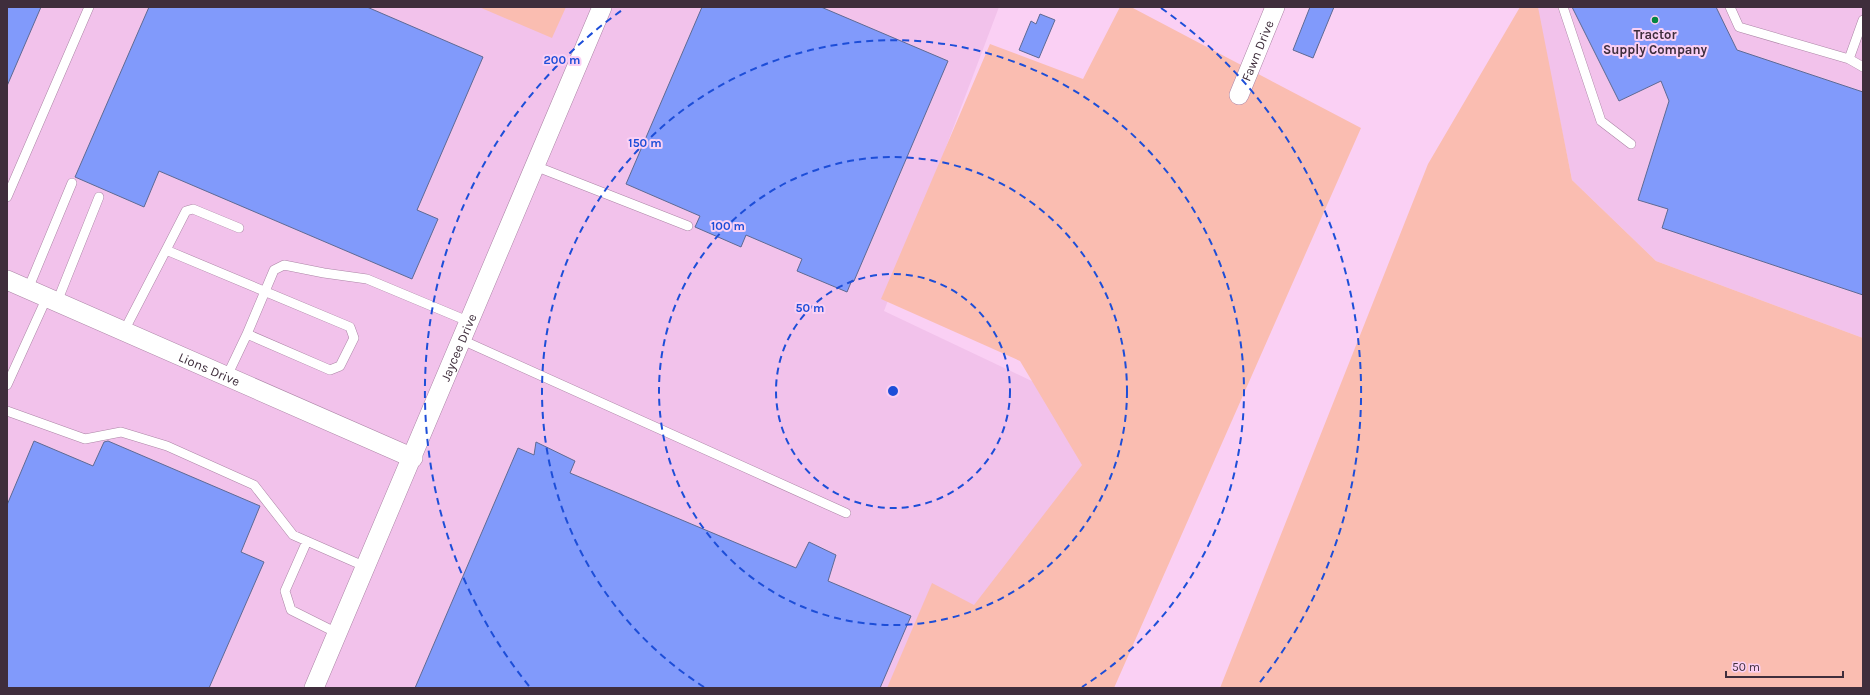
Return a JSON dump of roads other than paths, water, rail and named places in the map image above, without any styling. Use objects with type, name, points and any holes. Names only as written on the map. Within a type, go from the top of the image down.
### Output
[{"type":"street","name":"Jaycee Drive","points":[[314,688],[602,7]]},
{"type":"street","name":"Fawn Drive","points":[[1239,95],[1275,7]]},
{"type":"street","name":"Lions Drive","points":[[7,280],[412,458]]},
{"type":"lane","points":[[7,197],[89,7]]},
{"type":"lane","points":[[1563,7],[1602,121],[1631,144]]},
{"type":"lane","points":[[1730,7],[1739,27],[1849,59],[1863,67]]},
{"type":"lane","points":[[1849,59],[1863,20]]},
{"type":"lane","points":[[535,166],[688,226]]},
{"type":"lane","points":[[28,289],[72,183]]},
{"type":"lane","points":[[7,385],[52,300],[99,197]]},
{"type":"lane","points":[[124,331],[186,211],[193,209],[239,228]]},
{"type":"lane","points":[[166,250],[350,327],[354,338],[340,366],[330,370],[248,334]]},
{"type":"lane","points":[[227,376],[248,334],[274,270],[284,265],[366,279],[470,322]]},
{"type":"lane","points":[[462,340],[846,513]]},
{"type":"lane","points":[[7,410],[85,439],[121,432],[167,446],[254,485],[293,535],[366,567]]},
{"type":"lane","points":[[307,541],[285,591],[291,610],[338,633]]},
{"type":"place","name":"Tractor Supply Company","points":[[1655,20]]}]
